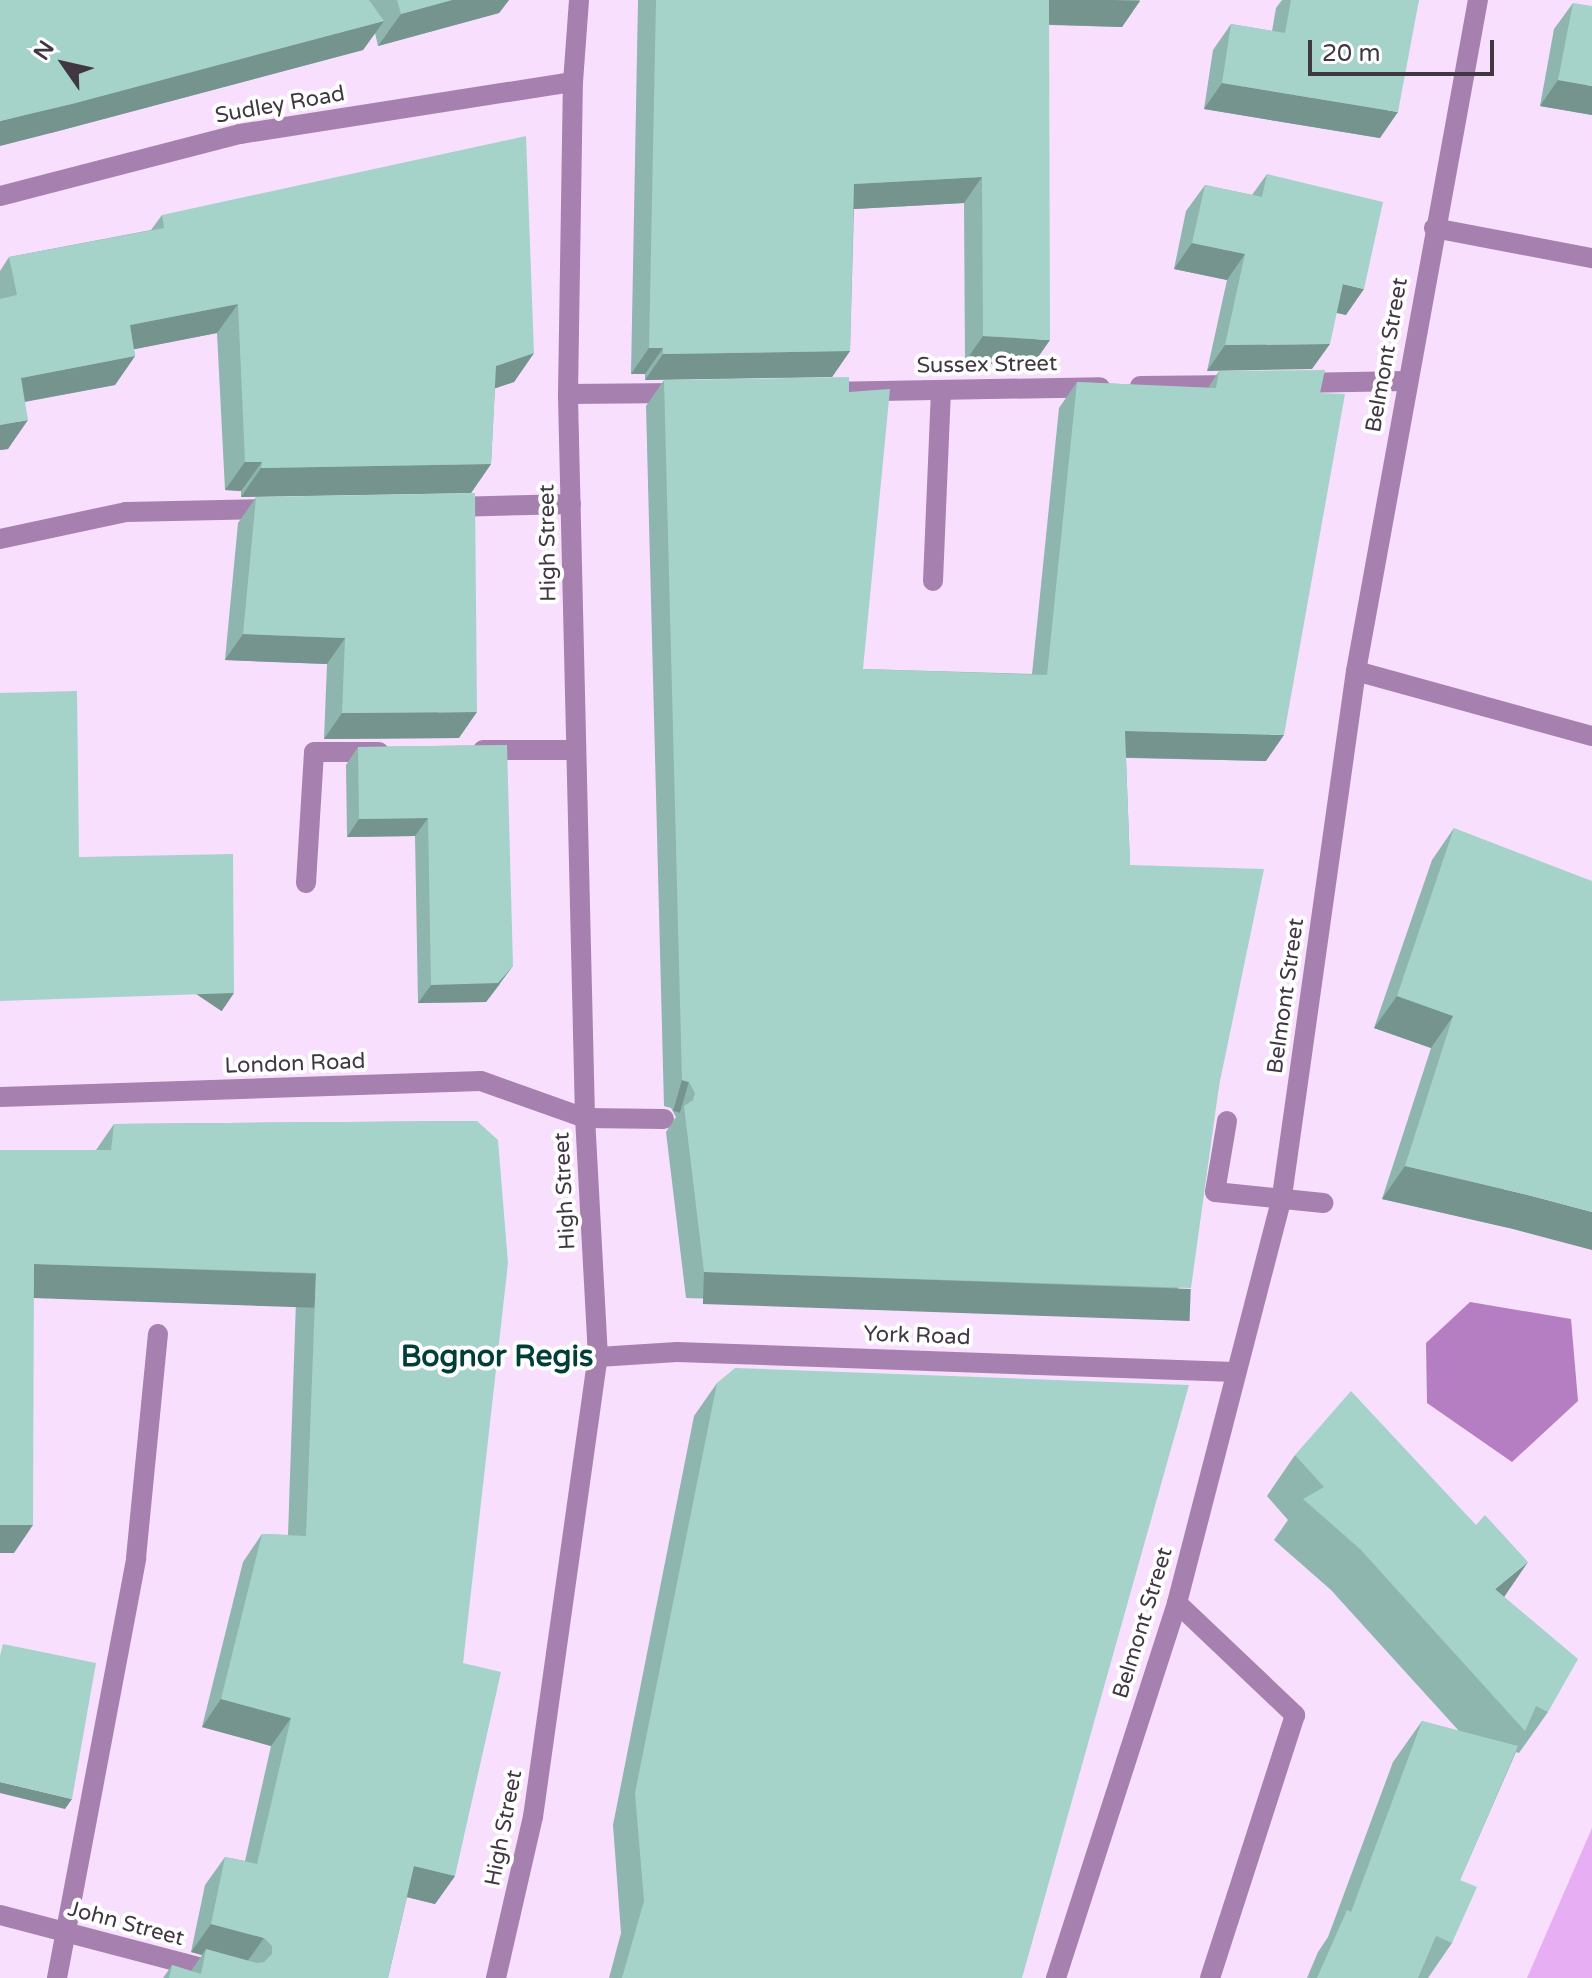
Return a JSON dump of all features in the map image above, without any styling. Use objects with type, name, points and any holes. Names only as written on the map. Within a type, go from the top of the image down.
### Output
[{"type":"street","points":[[573,82],[579,0]]},
{"type":"street","name":"Belmont Street","points":[[1056,1978],[1177,1603],[1282,1196],[1356,671],[1434,228],[1478,0]]},
{"type":"street","name":"Sudley Road","points":[[0,196],[240,134],[573,82]]},
{"type":"street","name":"High Street","points":[[496,1978],[533,1817],[598,1357],[585,1118],[568,394],[573,82]]},
{"type":"street","points":[[1434,228],[1592,258]]},
{"type":"street","points":[[1283,384],[1407,381]]},
{"type":"street","name":"Sussex Street","points":[[810,392],[1251,384]]},
{"type":"street","points":[[933,581],[941,390]]},
{"type":"street","points":[[568,394],[700,393]]},
{"type":"street","points":[[429,507],[571,504]]},
{"type":"street","points":[[0,539],[126,512],[301,509]]},
{"type":"street","points":[[1356,671],[1592,736]]},
{"type":"street","points":[[465,751],[575,750]]},
{"type":"street","points":[[306,883],[314,752],[404,751]]},
{"type":"street","name":"London Road","points":[[0,1097],[481,1081],[585,1118],[664,1119]]},
{"type":"street","points":[[1227,1121],[1215,1192],[1282,1196],[1323,1203]]},
{"type":"street","points":[[57,1978],[68,1934],[136,1558],[158,1334]]},
{"type":"street","name":"York Road","points":[[598,1357],[677,1352],[1235,1372]]},
{"type":"street","points":[[1177,1603],[1295,1715],[1210,1978]]},
{"type":"street","name":"John Street","points":[[0,1915],[240,1978]]},
{"type":"shaded area","points":[[1470,1302],[1571,1319],[1578,1401],[1512,1462],[1427,1403],[1426,1343]]},
{"type":"shaded area","points":[[1592,1828],[1592,1978],[1527,1978]]},
{"type":"building","points":[[0,0],[369,0],[384,21],[0,121]]},
{"type":"building","points":[[397,0],[452,0],[401,14]]},
{"type":"building","points":[[656,0],[1049,0],[1050,340],[983,336],[982,177],[854,184],[850,351],[663,354],[663,348],[649,348]]},
{"type":"building","points":[[1291,0],[1419,0],[1398,112],[1222,83],[1231,24],[1285,33]]},
{"type":"building","points":[[1573,3],[1592,6],[1592,86],[1558,80]]},
{"type":"building","points":[[526,136],[534,353],[496,366],[491,464],[261,468],[262,462],[245,462],[238,304],[130,325],[135,356],[21,378],[28,420],[0,425],[0,299],[17,295],[9,257],[164,228],[162,215]]},
{"type":"building","points":[[1267,174],[1383,202],[1364,289],[1343,284],[1330,344],[1225,345],[1245,254],[1192,243],[1205,185],[1262,197]]},
{"type":"building","points":[[1325,370],[1320,393],[1345,394],[1284,735],[1125,731],[1130,865],[1264,869],[1219,1086],[1191,1288],[704,1272],[684,1106],[693,1100],[695,1093],[689,1082],[682,1080],[664,380],[849,377],[849,392],[890,389],[863,669],[1047,675],[1077,382],[1216,388],[1219,371]]},
{"type":"building","points":[[475,493],[477,712],[342,713],[345,638],[243,634],[256,497]]},
{"type":"building","points":[[77,691],[79,857],[233,854],[234,993],[0,1001],[0,693]]},
{"type":"building","points":[[507,745],[513,966],[498,983],[431,985],[428,818],[359,819],[358,747]]},
{"type":"building","points":[[1454,828],[1592,881],[1592,1212],[1405,1166],[1453,1016],[1397,996]]},
{"type":"building","points":[[477,1121],[498,1140],[508,1263],[463,1663],[501,1672],[455,1876],[414,1866],[388,1978],[169,1978],[172,1965],[201,1974],[206,1949],[257,1963],[264,1962],[272,1954],[272,1946],[264,1938],[211,1924],[225,1857],[257,1864],[291,1718],[221,1699],[262,1534],[306,1536],[316,1273],[34,1264],[33,1525],[0,1525],[0,1150],[111,1150],[114,1124]]},
{"type":"building","points":[[735,1368],[1189,1385],[1022,1978],[622,1978],[644,1901],[635,1793],[717,1383]]},
{"type":"building","points":[[1351,1391],[1476,1525],[1485,1515],[1528,1562],[1495,1589],[1578,1659],[1548,1712],[1536,1706],[1525,1731],[1360,1549],[1303,1499],[1324,1487],[1295,1455]]},
{"type":"building","points":[[3,1644],[96,1663],[72,1799],[0,1782],[0,1656]]},
{"type":"building","points":[[1422,1721],[1518,1746],[1460,1880],[1477,1887],[1452,1943],[1436,1936],[1418,1978],[1317,1978],[1347,1910],[1351,1912]]},
{"type":"district","name":"Bognor Regis","points":[[497,1357]]}]
